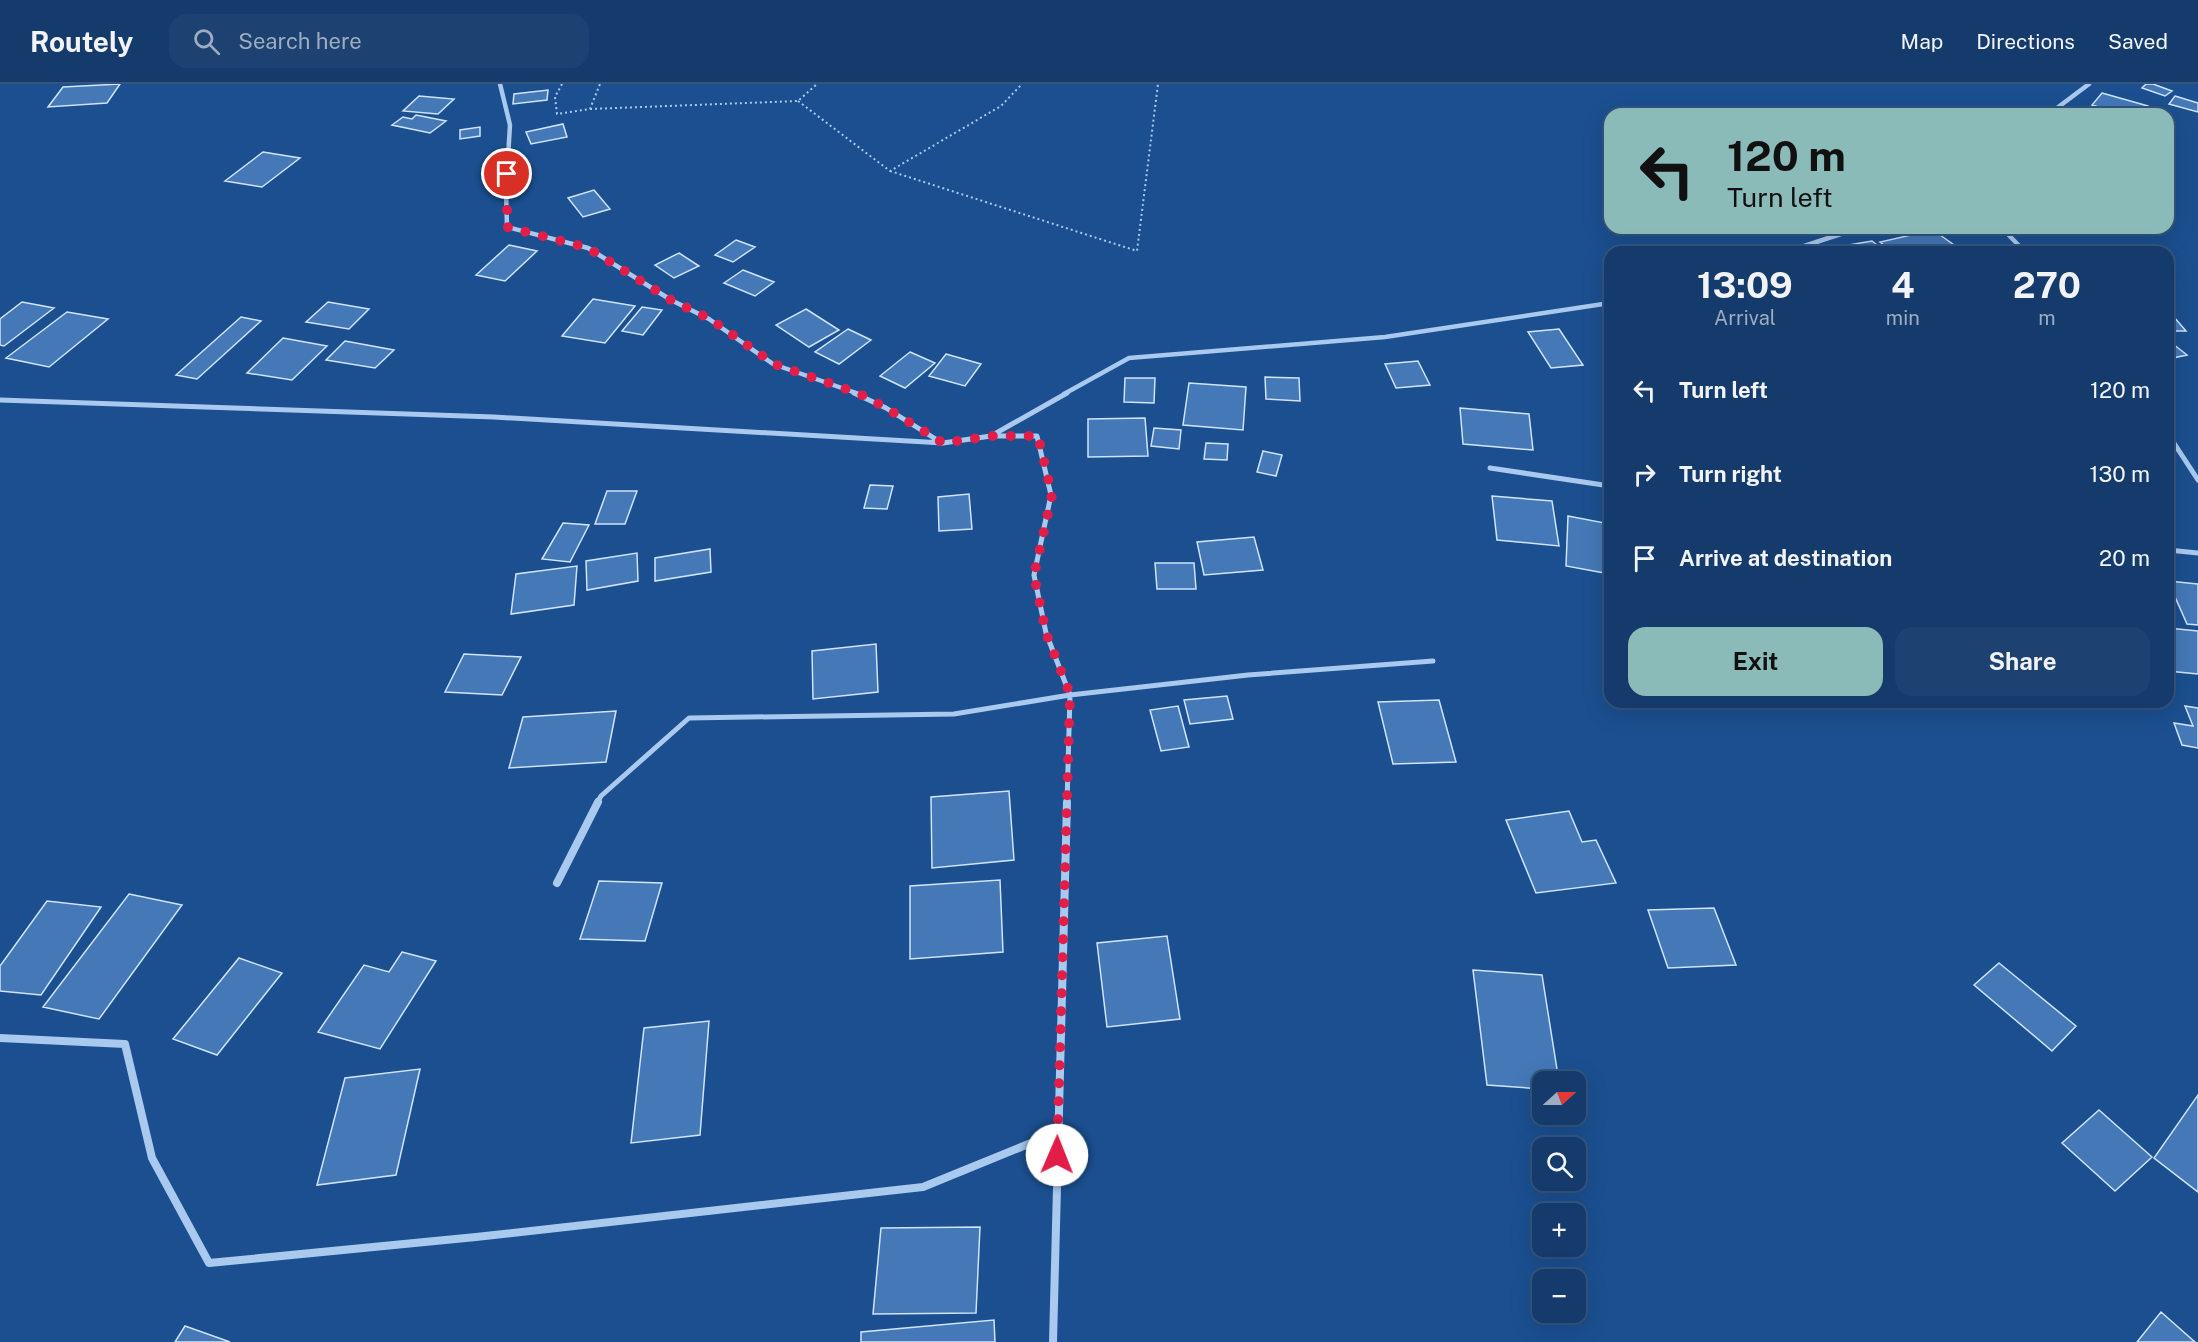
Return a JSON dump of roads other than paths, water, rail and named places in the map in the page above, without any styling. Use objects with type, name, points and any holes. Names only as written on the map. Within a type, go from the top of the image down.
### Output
[{"type":"street","points":[[500,84],[510,125],[506,190],[507,227],[588,248],[671,300],[710,319],[774,364],[860,394],[943,443]]},
{"type":"street","points":[[2057,108],[2089,84]]},
{"type":"street","points":[[1804,246],[1841,234]]},
{"type":"street","points":[[2008,234],[2019,246]]},
{"type":"street","points":[[992,436],[1129,358],[1386,337],[1604,304]]},
{"type":"street","points":[[0,400],[494,417],[943,443],[992,436],[1038,436],[1052,495],[1034,575],[1046,633],[1070,694],[1053,1342]]},
{"type":"street","points":[[2174,443],[2198,480]]},
{"type":"street","points":[[1490,468],[1604,485]]},
{"type":"street","points":[[2174,550],[2198,552]]},
{"type":"street","points":[[557,883],[601,796],[689,718],[954,714],[1070,694],[1248,675],[1433,661]]},
{"type":"street","points":[[0,1038],[125,1044],[152,1158],[209,1263],[476,1237],[923,1187],[1058,1132]]}]
